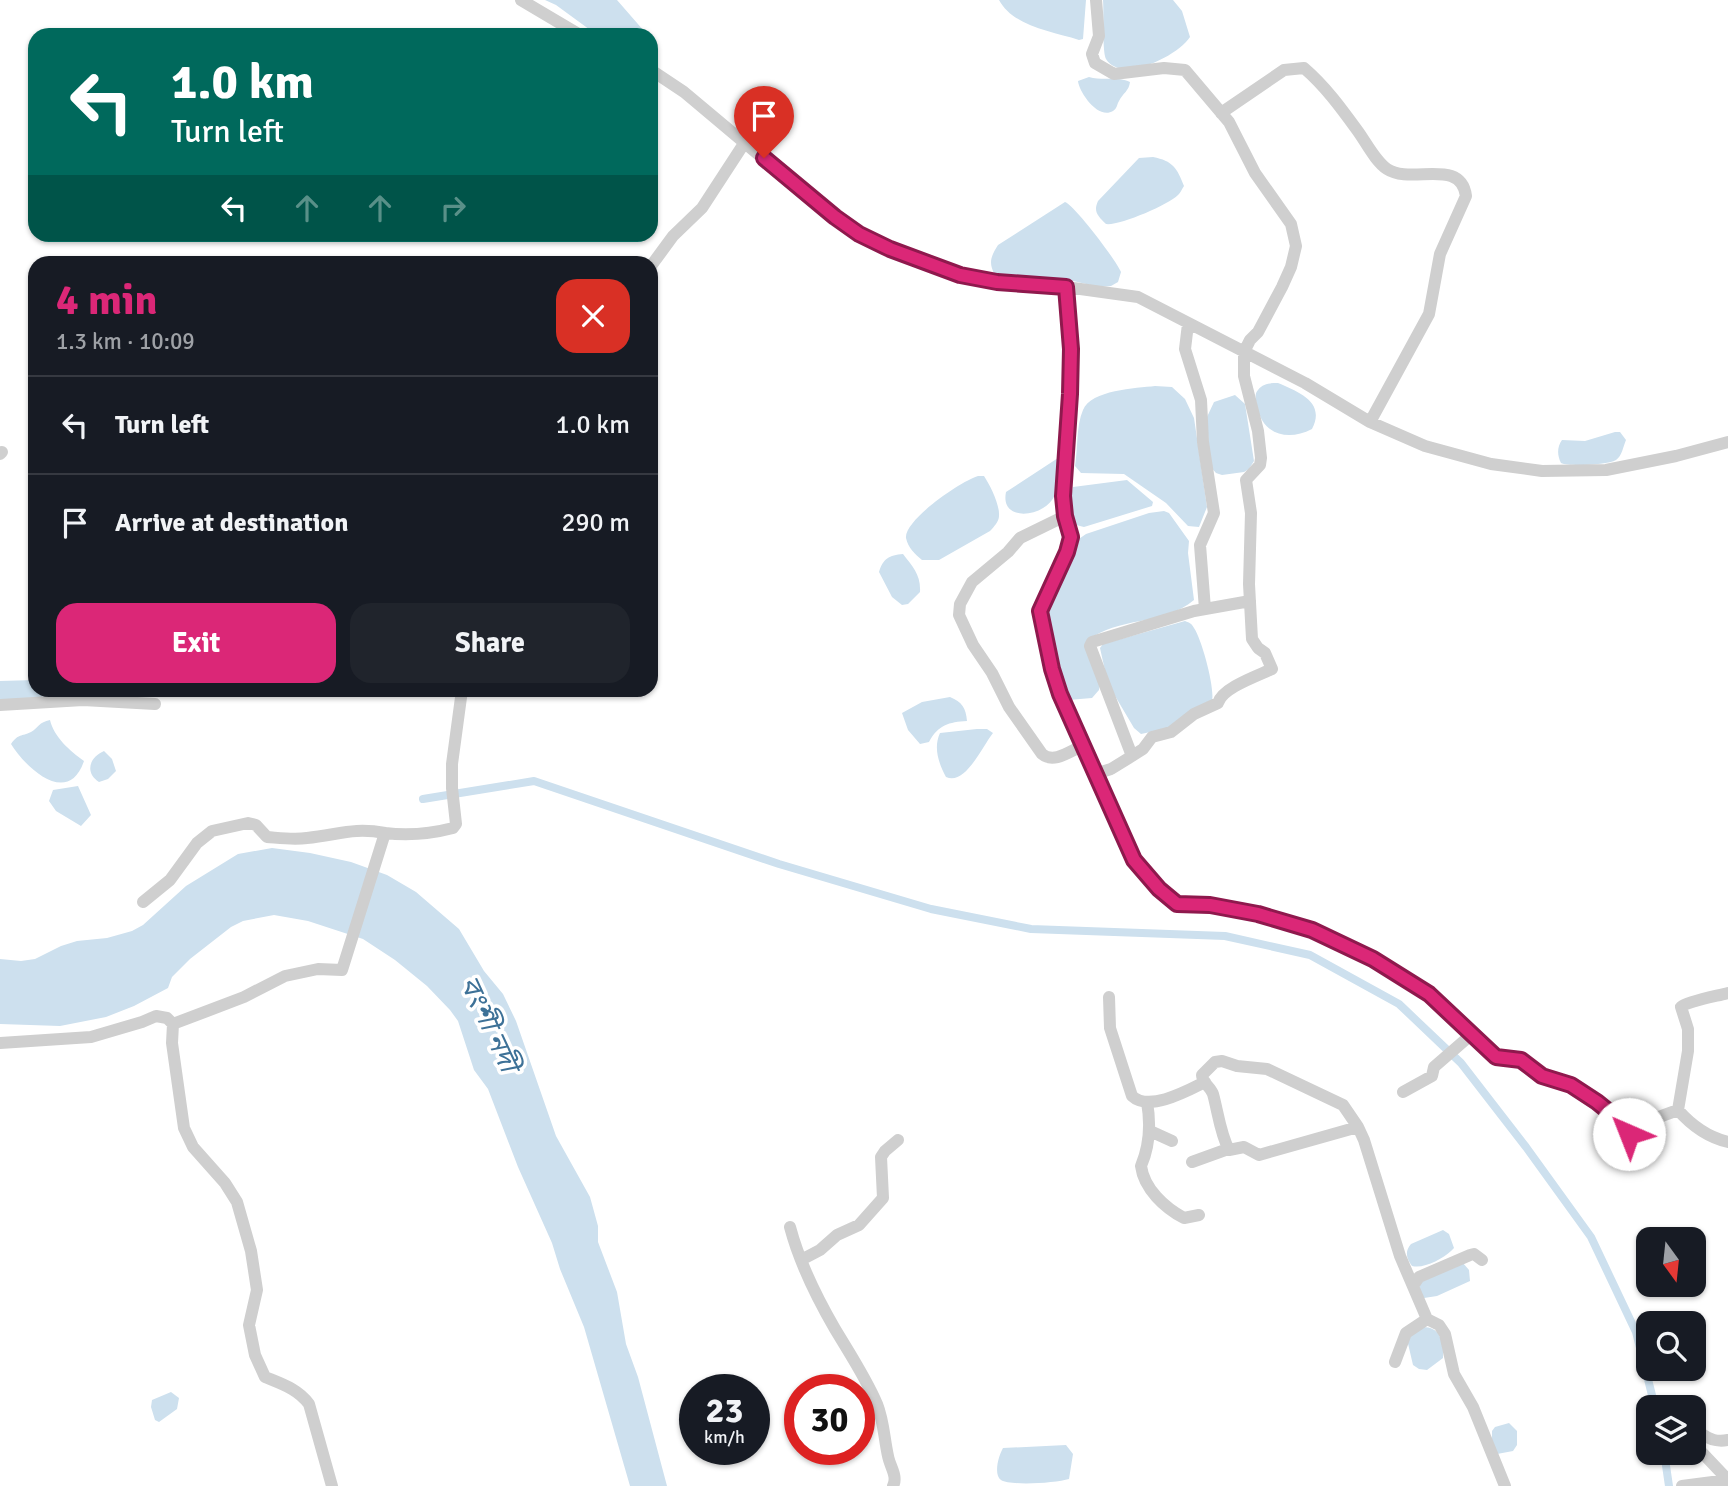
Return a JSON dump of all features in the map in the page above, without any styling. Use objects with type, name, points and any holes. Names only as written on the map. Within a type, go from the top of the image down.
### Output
[{"type":"street","points":[[521,0],[568,28]]},
{"type":"street","points":[[1095,774],[1111,769],[1143,749],[1152,737],[1171,732],[1194,714],[1214,706],[1231,689],[1272,669],[1265,653],[1252,639],[1251,513],[1246,480],[1260,465],[1261,458],[1258,431],[1244,376],[1244,352],[1282,287],[1296,246],[1291,224],[1255,173],[1229,122],[1185,70],[1164,68],[1114,74],[1106,72],[1095,63],[1092,54],[1099,36],[1096,0]]},
{"type":"street","points":[[1221,113],[1284,70],[1304,68],[1323,85],[1384,167],[1401,174],[1450,173],[1465,188],[1466,195],[1440,254],[1429,314],[1370,422]]},
{"type":"street","points":[[658,75],[684,92],[859,234],[890,249],[960,275],[997,282],[1066,287],[1138,297],[1305,383],[1370,422],[1425,446],[1467,458],[1542,471],[1606,470],[1728,442]]},
{"type":"street","points":[[658,256],[673,236],[702,208],[745,142]]},
{"type":"street","points":[[1066,287],[1071,349],[1065,516],[1071,537],[1067,552],[1040,611],[1052,669],[1073,726],[1134,860],[1171,901],[1177,904],[1210,905],[1258,914],[1312,930],[1373,959],[1429,994],[1496,1057],[1521,1060],[1542,1076],[1579,1090],[1629,1128],[1640,1157]]},
{"type":"street","points":[[1188,324],[1185,349],[1201,400],[1203,442],[1214,513],[1200,545],[1205,609]]},
{"type":"street","points":[[1065,516],[1020,538],[972,582],[960,604],[959,615],[973,645],[992,673],[1009,706],[1042,754],[1053,759],[1083,746]]},
{"type":"street","points":[[1132,756],[1090,646],[1092,642],[1205,609],[1250,601]]},
{"type":"street","points":[[143,902],[170,880],[197,843],[212,831],[248,823],[256,825],[267,836],[305,839],[367,829],[384,836],[412,835],[453,828],[456,824],[452,764],[461,697]]},
{"type":"street","points":[[0,705],[83,700],[125,700],[155,704]]},
{"type":"street","points":[[173,1024],[244,997],[285,976],[318,969],[342,970],[384,836]]},
{"type":"street","points":[[1678,1110],[1688,1051],[1688,1029],[1681,1007],[1687,1003],[1728,993]]},
{"type":"street","points":[[1109,997],[1110,1028],[1132,1096],[1136,1100],[1147,1102],[1170,1099],[1205,1082]]},
{"type":"street","points":[[0,1043],[91,1037],[156,1016],[167,1018],[173,1024],[172,1043],[184,1128],[193,1147],[225,1183],[237,1202],[251,1251],[257,1290],[248,1325],[255,1355],[265,1377],[291,1388],[309,1404],[332,1486]]},
{"type":"street","points":[[1403,1092],[1432,1076],[1437,1064],[1471,1036]]},
{"type":"street","points":[[1228,1149],[1213,1104],[1212,1092],[1201,1078],[1215,1062],[1267,1069],[1343,1105],[1358,1127],[1400,1256],[1427,1319],[1439,1325],[1445,1334],[1454,1374],[1473,1407],[1505,1486]]},
{"type":"street","points":[[1147,1102],[1150,1131],[1141,1166],[1148,1186],[1180,1216],[1184,1218],[1199,1215]]},
{"type":"street","points":[[1629,1128],[1678,1110]]},
{"type":"street","points":[[1678,1110],[1699,1130],[1714,1139],[1728,1142]]},
{"type":"street","points":[[1192,1162],[1228,1149],[1244,1147],[1259,1155],[1358,1127]]},
{"type":"street","points":[[1150,1131],[1172,1140]]},
{"type":"street","points":[[801,1260],[820,1250],[838,1235],[859,1225],[864,1216],[879,1203],[883,1198],[881,1157],[898,1140]]},
{"type":"street","points":[[790,1227],[801,1260],[876,1402],[883,1421],[887,1453],[896,1478],[893,1486]]},
{"type":"street","points":[[1413,1286],[1419,1278],[1470,1255],[1474,1254],[1482,1260]]},
{"type":"street","points":[[1395,1362],[1406,1333],[1427,1319]]},
{"type":"street","points":[[1706,1437],[1728,1440]]},
{"type":"street","points":[[1706,1458],[1726,1482]]},
{"type":"street","points":[[1682,1486],[1726,1482]]},
{"type":"water","points":[[545,0],[617,0],[641,28],[587,28]]},
{"type":"water","points":[[999,0],[1086,0],[1083,39],[1045,31],[1024,22],[1006,9]]},
{"type":"water","points":[[1103,0],[1173,0],[1182,11],[1190,37],[1174,52],[1149,64],[1124,69],[1113,66],[1105,55]]},
{"type":"water","points":[[1089,77],[1130,82],[1114,110],[1101,112],[1090,104],[1078,81]]},
{"type":"water","points":[[1153,157],[1170,163],[1176,170],[1184,186],[1180,193],[1143,214],[1106,224],[1097,214],[1098,201],[1139,158]]},
{"type":"water","points":[[1065,202],[1086,223],[1112,257],[1121,272],[1118,282],[1099,287],[1069,280],[995,275],[991,260],[998,245]]},
{"type":"water","points":[[1278,383],[1302,394],[1313,405],[1316,412],[1312,429],[1285,435],[1270,429],[1264,423],[1257,406],[1256,393],[1265,385]]},
{"type":"water","points":[[1155,386],[1172,387],[1185,399],[1194,418],[1207,507],[1199,527],[1188,526],[1166,503],[1124,474],[1081,473],[1075,466],[1079,423],[1088,403],[1115,391]]},
{"type":"water","points":[[1235,395],[1245,404],[1254,461],[1244,472],[1222,475],[1210,466],[1207,417],[1214,402]]},
{"type":"water","points":[[1620,432],[1626,440],[1616,460],[1588,465],[1561,463],[1558,451],[1562,440],[1585,441]]},
{"type":"water","points":[[1058,458],[1060,474],[1052,500],[1046,506],[1030,513],[1022,514],[1009,508],[1006,492]]},
{"type":"water","points":[[984,476],[992,490],[999,511],[996,524],[990,531],[939,560],[922,560],[908,545],[906,538],[914,521],[959,485]]},
{"type":"water","points":[[1127,480],[1153,502],[1152,506],[1084,527],[1076,525],[1069,508],[1073,487]]},
{"type":"water","points":[[1149,513],[1169,513],[1189,541],[1194,600],[1169,614],[1112,628],[1087,641],[1100,683],[1099,690],[1092,698],[1068,700],[1059,689],[1044,611],[1073,543],[1086,534]]},
{"type":"water","points":[[903,554],[918,576],[920,592],[908,604],[902,605],[892,597],[879,572],[887,558]]},
{"type":"water","points":[[1185,621],[1193,626],[1201,643],[1210,675],[1212,701],[1169,728],[1141,734],[1134,728],[1108,684],[1100,648],[1103,644]]},
{"type":"water","points":[[28,680],[28,697],[65,697],[0,702],[0,681]]},
{"type":"water","points":[[950,697],[963,706],[967,721],[945,726],[936,732],[929,742],[920,744],[908,730],[902,713],[922,702]]},
{"type":"water","points":[[50,720],[59,738],[84,761],[77,775],[68,781],[47,779],[36,772],[11,744],[18,737]]},
{"type":"water","points":[[987,729],[993,733],[966,771],[960,776],[946,777],[937,750],[940,733]]},
{"type":"water","points":[[104,751],[112,759],[116,771],[108,779],[99,782],[90,769],[95,757]]},
{"type":"water","points":[[78,786],[91,815],[81,826],[56,811],[49,801],[53,790]]},
{"type":"water","name":"বংশী নদী","points":[[272,848],[351,862],[387,875],[416,892],[459,929],[484,971],[503,994],[516,1021],[556,1136],[590,1197],[598,1226],[598,1242],[617,1292],[626,1344],[638,1377],[667,1486],[630,1486],[584,1327],[488,1089],[474,1070],[458,1021],[427,986],[395,960],[363,939],[308,921],[274,915],[243,921],[231,927],[190,959],[172,977],[168,988],[134,1006],[106,1017],[60,1026],[0,1024],[0,959],[35,959],[77,941],[107,938],[132,931],[143,925],[186,886],[238,854]]},
{"type":"water","points":[[1443,1230],[1449,1234],[1454,1248],[1433,1263],[1412,1266],[1407,1255],[1411,1244]]},
{"type":"water","points":[[1463,1263],[1469,1270],[1470,1281],[1437,1296],[1424,1298],[1419,1290],[1420,1281]]},
{"type":"water","points":[[1423,1327],[1438,1333],[1443,1347],[1443,1358],[1427,1370],[1413,1365],[1406,1335]]},
{"type":"water","points":[[171,1392],[179,1398],[177,1409],[159,1422],[155,1420],[152,1400]]},
{"type":"water","points":[[1509,1423],[1517,1431],[1517,1445],[1513,1451],[1497,1454],[1492,1444],[1492,1431],[1495,1427]]},
{"type":"water","points":[[1066,1445],[1073,1454],[1069,1479],[1044,1483],[1006,1482],[1001,1480],[997,1473],[1003,1448]]},
{"type":"waterway","points":[[423,799],[534,781],[779,864],[931,909],[1031,929],[1225,936],[1310,955],[1399,1004],[1461,1063],[1591,1237],[1636,1332],[1652,1395]]},
{"type":"waterway","points":[[1666,1465],[1669,1486]]},
{"type":"route","points":[[764,158],[835,217],[859,234],[890,249],[960,275],[997,282],[1066,287],[1071,349],[1070,417],[1063,496],[1071,537],[1067,552],[1040,611],[1052,669],[1073,726],[1128,850],[1159,889],[1177,904],[1210,905],[1258,914],[1312,930],[1373,959],[1429,994],[1496,1057],[1521,1060],[1542,1076],[1571,1085],[1629,1128],[1629,1134]]}]
